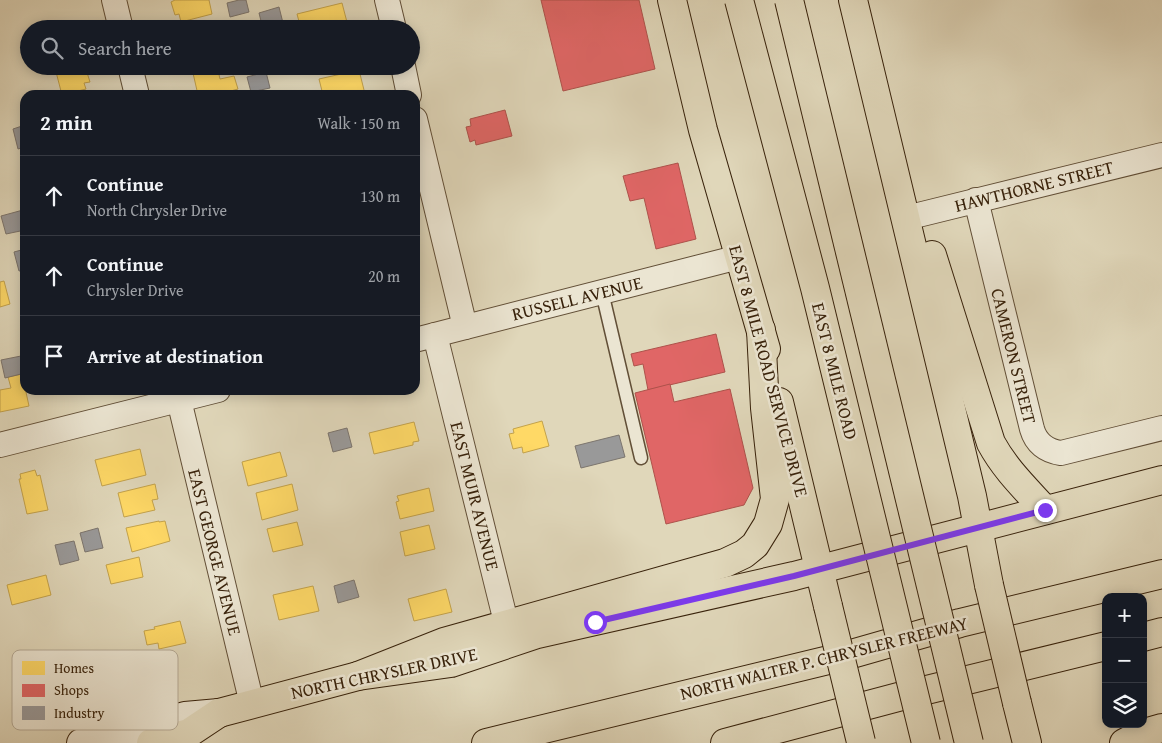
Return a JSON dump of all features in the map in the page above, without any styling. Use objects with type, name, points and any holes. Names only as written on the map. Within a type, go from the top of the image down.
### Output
[{"type":"main road","name":"EAST 8 MILE ROAD SERVICE DRIVE","points":[[672,0],[703,130],[761,330],[861,742]]},
{"type":"main road","name":"EAST 8 MILE ROAD","points":[[739,0],[815,288],[926,743]]},
{"type":"main road","points":[[789,0],[969,743]]},
{"type":"main road","points":[[853,0],[972,496],[989,585],[1027,743]]},
{"type":"main road","points":[[906,218],[925,238],[931,252],[991,443],[1001,462],[1012,476],[1045,510]]},
{"type":"main road","points":[[358,676],[444,642],[725,563],[740,557],[755,545],[768,524],[776,499],[765,408],[761,330]]},
{"type":"main road","name":"NORTH CHRYSLER DRIVE","points":[[178,718],[219,713],[358,676],[451,663],[537,634],[820,570],[1162,480]]},
{"type":"main road","name":"NORTH WALTER P. CHRYSLER FREEWAY","points":[[486,743],[841,658],[960,623],[1162,574]]},
{"type":"main road","points":[[1147,635],[1162,632]]},
{"type":"main road","points":[[725,743],[902,696],[1102,647]]},
{"type":"main road","points":[[151,743],[189,733],[219,713]]},
{"type":"main road","points":[[1124,743],[1141,734],[1162,728]]},
{"type":"main road","name":"NORTH CHRYSLER DRIVE","points":[[81,743],[131,730]]},
{"type":"street","points":[[114,0],[119,20]]},
{"type":"street","points":[[387,0],[392,20]]},
{"type":"street","points":[[132,75],[136,90]]},
{"type":"street","points":[[404,75],[408,90]]},
{"type":"street","points":[[420,140],[464,327]]},
{"type":"street","name":"HAWTHORNE STREET","points":[[906,218],[1162,155]]},
{"type":"street","name":"CAMERON STREET","points":[[976,200],[1034,435],[1038,443],[1045,449],[1061,453],[1162,428]]},
{"type":"street","name":"RUSSELL AVENUE","points":[[425,337],[739,257]]},
{"type":"street","name":"EAST MUIR AVENUE","points":[[425,337],[507,624]]},
{"type":"street","points":[[0,445],[197,395]]},
{"type":"street","name":"EAST GEORGE AVENUE","points":[[179,400],[252,704]]},
{"type":"street","points":[[507,624],[518,632],[537,634]]},
{"type":"lane","points":[[602,292],[641,458]]},
{"type":"building: Homes","points":[[175,0],[209,0],[212,14],[189,20],[180,20],[179,14],[175,15],[171,2]]},
{"type":"building: Homes","points":[[342,3],[346,20],[299,20],[297,14]]},
{"type":"building: Homes","points":[[57,75],[88,75],[90,82],[84,83],[86,89],[61,90]]},
{"type":"building: Homes","points":[[193,75],[219,75],[220,79],[234,76],[238,89],[234,90],[197,90]]},
{"type":"building: Homes","points":[[337,75],[360,75],[364,90],[322,90],[319,79]]},
{"type":"building: Homes","points":[[4,281],[10,304],[0,307],[0,282]]},
{"type":"building: Homes","points":[[20,374],[20,395],[27,395],[29,406],[0,412],[0,390],[11,388],[8,377]]},
{"type":"building: Homes","points":[[542,421],[549,446],[523,453],[522,447],[513,449],[509,434],[514,433],[513,429]]},
{"type":"building: Homes","points":[[414,422],[419,441],[413,442],[413,445],[374,454],[369,433]]},
{"type":"building: Homes","points":[[140,449],[146,475],[102,486],[95,460]]},
{"type":"building: Homes","points":[[280,452],[287,476],[248,486],[242,462]]},
{"type":"building: Homes","points":[[35,470],[37,476],[40,475],[48,510],[27,514],[19,479],[21,479],[20,474]]},
{"type":"building: Homes","points":[[155,484],[158,499],[152,500],[155,510],[124,517],[118,493]]},
{"type":"building: Homes","points":[[292,484],[298,510],[262,520],[256,493]]},
{"type":"building: Homes","points":[[429,488],[434,511],[400,519],[396,502],[399,501],[397,496]]},
{"type":"building: Homes","points":[[165,521],[170,541],[132,552],[126,528]]},
{"type":"building: Homes","points":[[297,522],[303,545],[273,552],[267,529]]},
{"type":"building: Homes","points":[[429,525],[435,549],[405,556],[400,532]]},
{"type":"building: Homes","points":[[139,557],[143,577],[111,584],[106,565]]},
{"type":"building: Homes","points":[[46,575],[51,595],[12,605],[7,585]]},
{"type":"building: Homes","points":[[313,586],[319,611],[279,620],[273,595]]},
{"type":"building: Homes","points":[[446,589],[452,612],[414,621],[408,599]]},
{"type":"building: Homes","points":[[180,621],[186,643],[159,649],[158,643],[147,645],[144,631]]},
{"type":"building: Shops","points":[[541,0],[639,0],[655,69],[563,91]]},
{"type":"building: Shops","points":[[505,110],[512,136],[476,145],[475,140],[470,142],[466,127],[471,126],[470,119]]},
{"type":"building: Shops","points":[[678,163],[696,239],[656,249],[644,198],[630,201],[623,176]]},
{"type":"building: Shops","points":[[716,334],[725,372],[648,390],[643,364],[634,366],[631,354]]},
{"type":"building: Shops","points":[[670,384],[674,402],[730,389],[753,488],[744,505],[666,524],[635,393]]},
{"type":"building: Industry","points":[[246,0],[249,12],[230,17],[227,3]]},
{"type":"building: Industry","points":[[279,7],[282,20],[261,20],[259,13]]},
{"type":"building: Industry","points":[[267,75],[270,88],[250,90],[247,77]]},
{"type":"building: Industry","points":[[20,127],[20,148],[18,149],[13,129]]},
{"type":"building: Industry","points":[[20,211],[20,231],[6,234],[1,216]]},
{"type":"building: Industry","points":[[20,250],[20,271],[19,271],[14,252]]},
{"type":"building: Industry","points":[[20,356],[20,374],[5,378],[1,360]]},
{"type":"building: Industry","points":[[347,428],[352,447],[333,452],[328,433]]},
{"type":"building: Industry","points":[[619,435],[625,457],[581,468],[575,446]]},
{"type":"building: Industry","points":[[98,528],[103,548],[85,552],[80,533]]},
{"type":"building: Industry","points":[[74,541],[79,560],[60,565],[55,545]]},
{"type":"building: Industry","points":[[354,580],[359,597],[338,603],[334,586]]},
{"type":"route","points":[[595,622],[794,576],[1045,510]]}]
